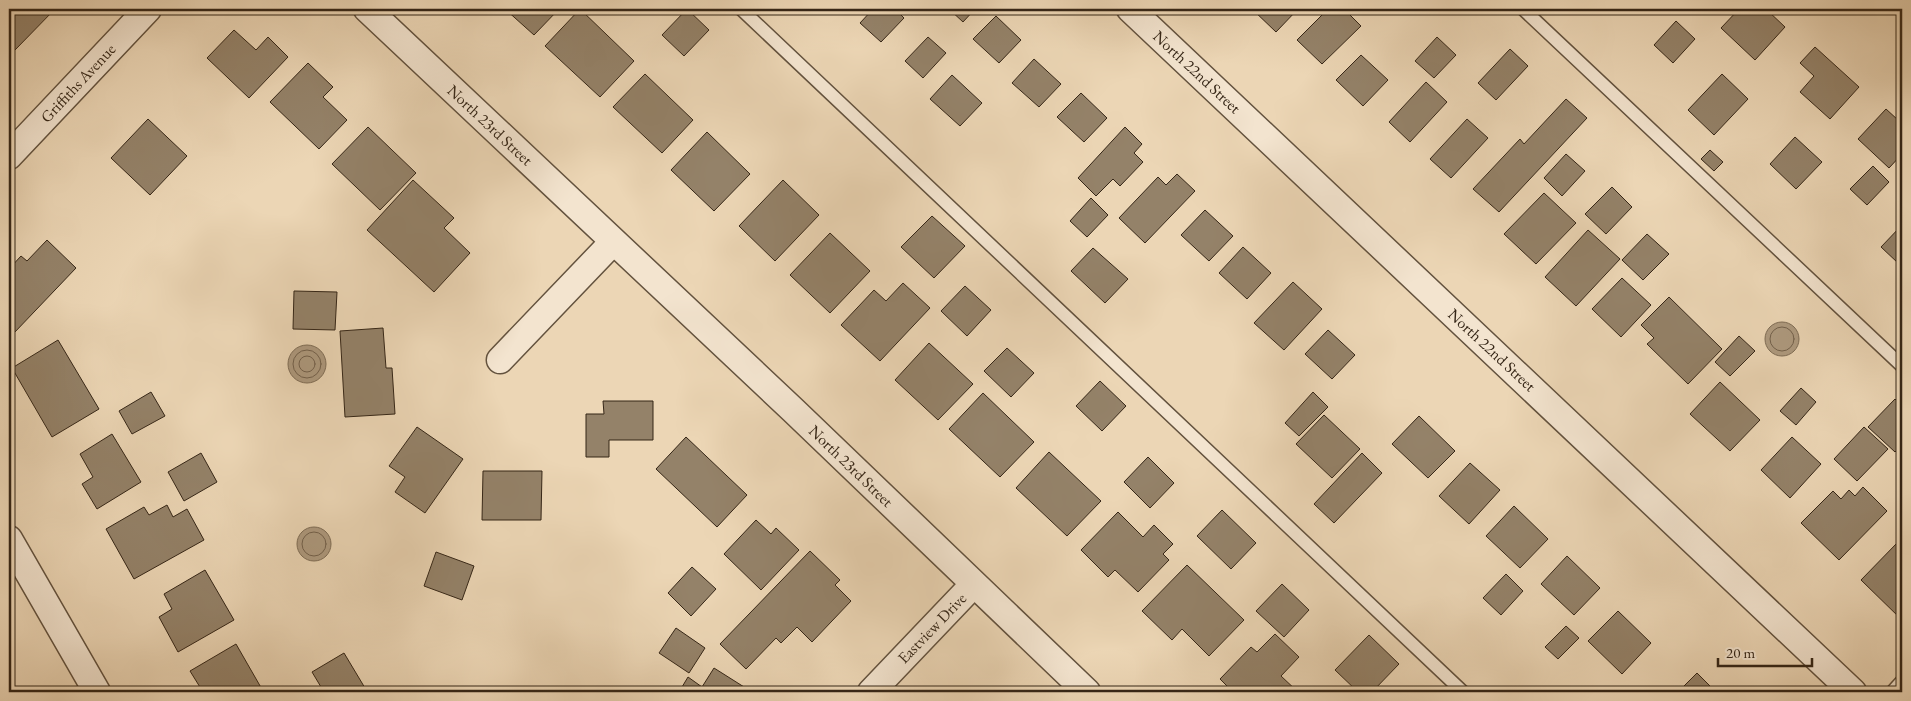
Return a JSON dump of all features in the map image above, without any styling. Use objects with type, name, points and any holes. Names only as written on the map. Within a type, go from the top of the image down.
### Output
[{"type":"street","name":"Griffiths Avenue","points":[[9,156],[148,9]]},
{"type":"street","name":"North 23rd Street","points":[[367,9],[612,242],[793,410],[1087,692]]},
{"type":"street","name":"North 22nd Street","points":[[1130,9],[1853,692]]},
{"type":"street","points":[[500,360],[612,242]]},
{"type":"street","points":[[9,539],[98,692]]},
{"type":"street","name":"Eastview Drive","points":[[870,692],[973,584]]},
{"type":"lane","points":[[742,9],[1464,692]]},
{"type":"lane","points":[[1523,9],[1902,366]]},
{"type":"lane","points":[[1892,692],[1902,681]]},
{"type":"water","points":[[1782,322],[1789,323],[1794,327],[1798,332],[1798,346],[1794,351],[1789,355],[1782,356],[1775,355],[1770,351],[1766,346],[1765,339],[1766,332],[1770,327],[1775,323]]},
{"type":"water","points":[[307,345],[321,350],[326,364],[321,378],[307,383],[293,378],[288,364],[293,350]]},
{"type":"water","points":[[314,527],[326,532],[331,544],[326,556],[314,561],[302,556],[297,544],[302,532]]},
{"type":"building","points":[[9,9],[55,9],[15,50],[9,44]]},
{"type":"building","points":[[505,9],[559,9],[534,35]]},
{"type":"building","points":[[580,9],[634,61],[600,97],[545,46]]},
{"type":"building","points":[[687,9],[709,30],[684,56],[662,35]]},
{"type":"building","points":[[873,9],[895,9],[904,18],[881,42],[860,23]]},
{"type":"building","points":[[949,9],[975,9],[963,22]]},
{"type":"building","points":[[1252,9],[1298,9],[1276,32]]},
{"type":"building","points":[[1328,9],[1344,9],[1361,26],[1322,64],[1297,40]]},
{"type":"building","points":[[1739,9],[1769,9],[1767,10],[1785,27],[1755,60],[1721,28]]},
{"type":"building","points":[[996,16],[1021,40],[999,63],[973,39]]},
{"type":"building","points":[[1676,21],[1695,39],[1673,63],[1654,45]]},
{"type":"building","points":[[234,30],[256,50],[268,37],[288,57],[249,98],[207,58]]},
{"type":"building","points":[[928,37],[946,53],[923,78],[905,61]]},
{"type":"building","points":[[1437,37],[1456,55],[1434,78],[1415,61]]},
{"type":"building","points":[[1815,47],[1859,87],[1830,119],[1800,92],[1814,76],[1800,63]]},
{"type":"building","points":[[1510,49],[1528,66],[1496,100],[1478,83]]},
{"type":"building","points":[[1361,55],[1388,80],[1363,106],[1336,80]]},
{"type":"building","points":[[1034,59],[1061,84],[1039,107],[1012,83]]},
{"type":"building","points":[[308,63],[333,87],[323,97],[347,120],[319,149],[270,102]]},
{"type":"building","points":[[645,74],[693,120],[662,153],[613,107]]},
{"type":"building","points":[[1722,74],[1748,99],[1714,135],[1688,110]]},
{"type":"building","points":[[952,75],[982,103],[960,126],[930,99]]},
{"type":"building","points":[[1426,82],[1447,102],[1410,142],[1389,122]]},
{"type":"building","points":[[1081,93],[1107,118],[1084,142],[1057,117]]},
{"type":"building","points":[[1566,99],[1587,118],[1499,212],[1473,189],[1520,139],[1524,144]]},
{"type":"building","points":[[1886,109],[1898,120],[1902,117],[1902,154],[1889,168],[1858,139]]},
{"type":"building","points":[[148,119],[187,156],[150,195],[111,158]]},
{"type":"building","points":[[1467,119],[1488,138],[1451,178],[1430,159]]},
{"type":"building","points":[[368,127],[416,173],[380,210],[332,164]]},
{"type":"building","points":[[1125,127],[1142,144],[1134,153],[1143,162],[1120,186],[1113,179],[1096,196],[1078,178]]},
{"type":"building","points":[[707,132],[750,174],[714,211],[671,170]]},
{"type":"building","points":[[1795,137],[1822,162],[1796,189],[1770,164]]},
{"type":"building","points":[[1710,150],[1723,162],[1714,171],[1701,159]]},
{"type":"building","points":[[1566,154],[1585,171],[1562,196],[1544,178]]},
{"type":"building","points":[[1873,166],[1889,182],[1867,205],[1850,189]]},
{"type":"building","points":[[1177,174],[1195,191],[1145,243],[1119,218],[1158,177],[1166,185]]},
{"type":"building","points":[[413,180],[454,218],[444,228],[470,253],[434,292],[367,230]]},
{"type":"building","points":[[783,180],[819,215],[775,261],[739,226]]},
{"type":"building","points":[[1612,187],[1632,207],[1606,234],[1585,214]]},
{"type":"building","points":[[1544,193],[1576,223],[1536,264],[1504,234]]},
{"type":"building","points":[[1091,198],[1108,215],[1087,237],[1070,221]]},
{"type":"building","points":[[1205,210],[1233,236],[1209,261],[1181,235]]},
{"type":"building","points":[[932,216],[965,246],[934,278],[901,247]]},
{"type":"building","points":[[1902,225],[1902,258],[1898,263],[1881,247]]},
{"type":"building","points":[[1588,230],[1620,259],[1576,306],[1545,277]]},
{"type":"building","points":[[830,233],[870,271],[830,313],[790,275]]},
{"type":"building","points":[[1647,234],[1669,254],[1643,280],[1622,260]]},
{"type":"building","points":[[47,240],[76,268],[14,333],[9,328],[9,269],[21,256],[27,261]]},
{"type":"building","points":[[1243,247],[1271,273],[1247,299],[1219,273]]},
{"type":"building","points":[[1093,248],[1128,279],[1105,303],[1071,271]]},
{"type":"building","points":[[1622,278],[1651,305],[1621,337],[1592,309]]},
{"type":"building","points":[[1293,282],[1322,309],[1284,350],[1254,323]]},
{"type":"building","points":[[903,283],[930,308],[880,361],[841,325],[874,290],[886,301]]},
{"type":"building","points":[[965,286],[991,310],[967,336],[941,311]]},
{"type":"building","points":[[294,291],[337,292],[335,330],[293,329]]},
{"type":"building","points":[[1669,297],[1722,349],[1688,384],[1647,344],[1654,338],[1641,325]]},
{"type":"building","points":[[383,328],[386,368],[392,368],[395,414],[345,417],[340,331]]},
{"type":"building","points":[[1328,330],[1355,355],[1332,379],[1305,354]]},
{"type":"building","points":[[1739,336],[1755,351],[1730,376],[1715,362]]},
{"type":"building","points":[[58,340],[99,409],[52,437],[12,368]]},
{"type":"building","points":[[929,343],[973,384],[938,420],[895,380]]},
{"type":"building","points":[[1007,348],[1034,373],[1011,397],[984,371]]},
{"type":"building","points":[[1100,381],[1126,406],[1102,431],[1076,406]]},
{"type":"building","points":[[1720,382],[1760,420],[1730,451],[1690,414]]},
{"type":"building","points":[[1801,388],[1816,402],[1796,425],[1780,411]]},
{"type":"building","points":[[151,392],[165,416],[132,434],[119,411]]},
{"type":"building","points":[[1313,392],[1328,407],[1299,436],[1285,423]]},
{"type":"building","points":[[983,393],[1034,442],[1000,477],[949,429]]},
{"type":"building","points":[[1895,399],[1902,406],[1902,445],[1895,452],[1868,427]]},
{"type":"building","points":[[603,401],[653,401],[653,440],[609,440],[609,457],[586,457],[586,414],[604,414]]},
{"type":"building","points":[[1324,415],[1360,449],[1332,478],[1296,444]]},
{"type":"building","points":[[1419,416],[1455,451],[1428,478],[1392,444]]},
{"type":"building","points":[[417,427],[463,459],[425,513],[395,492],[405,477],[389,466]]},
{"type":"building","points":[[1864,427],[1888,449],[1857,481],[1834,459]]},
{"type":"building","points":[[112,434],[141,482],[97,509],[82,484],[93,477],[80,454]]},
{"type":"building","points":[[686,437],[747,495],[717,527],[656,469]]},
{"type":"building","points":[[1792,437],[1821,464],[1790,498],[1761,470]]},
{"type":"building","points":[[1049,452],[1101,501],[1067,536],[1016,488]]},
{"type":"building","points":[[201,453],[217,482],[184,501],[168,472]]},
{"type":"building","points":[[1362,453],[1382,473],[1334,523],[1314,504]]},
{"type":"building","points":[[1148,457],[1174,483],[1150,508],[1124,482]]},
{"type":"building","points":[[1470,463],[1500,490],[1469,524],[1439,496]]},
{"type":"building","points":[[483,471],[542,471],[541,520],[482,520]]},
{"type":"building","points":[[1863,487],[1887,511],[1839,560],[1801,523],[1833,491],[1841,499],[1849,490],[1855,496]]},
{"type":"building","points":[[167,505],[173,517],[187,509],[204,540],[134,579],[106,529],[144,507],[149,515]]},
{"type":"building","points":[[1514,506],[1548,539],[1520,568],[1486,536]]},
{"type":"building","points":[[1222,510],[1256,543],[1231,569],[1197,536]]},
{"type":"building","points":[[1118,512],[1143,537],[1154,525],[1173,544],[1163,554],[1169,560],[1138,592],[1115,570],[1108,577],[1081,550]]},
{"type":"building","points":[[756,520],[771,534],[776,528],[799,550],[761,590],[724,554]]},
{"type":"building","points":[[1898,542],[1902,545],[1902,620],[1861,580]]},
{"type":"building","points":[[810,551],[840,580],[835,585],[851,601],[812,642],[797,627],[781,643],[776,638],[746,669],[720,644]]},
{"type":"building","points":[[436,552],[474,566],[462,600],[424,586]]},
{"type":"building","points":[[1567,556],[1600,588],[1574,615],[1541,584]]},
{"type":"building","points":[[1187,565],[1244,620],[1209,656],[1182,629],[1172,640],[1142,611]]},
{"type":"building","points":[[692,567],[716,589],[691,616],[668,593]]},
{"type":"building","points":[[205,570],[234,620],[178,652],[159,617],[172,609],[164,594]]},
{"type":"building","points":[[1506,574],[1523,591],[1501,615],[1483,598]]},
{"type":"building","points":[[1282,584],[1309,610],[1284,637],[1256,611]]},
{"type":"building","points":[[1618,611],[1651,643],[1622,674],[1588,641]]},
{"type":"building","points":[[1566,626],[1579,638],[1558,659],[1545,647]]},
{"type":"building","points":[[676,628],[705,648],[689,673],[659,653]]},
{"type":"building","points":[[1275,634],[1299,657],[1281,676],[1298,692],[1233,692],[1220,679],[1251,647],[1257,652]]},
{"type":"building","points":[[1369,635],[1399,664],[1372,692],[1358,692],[1335,670]]},
{"type":"building","points":[[236,644],[263,691],[203,692],[190,671]]},
{"type":"building","points":[[344,653],[365,688],[357,692],[324,692],[312,672]]},
{"type":"building","points":[[714,668],[752,692],[679,692],[688,677],[702,687]]},
{"type":"building","points":[[1697,673],[1716,692],[1678,692]]}]
